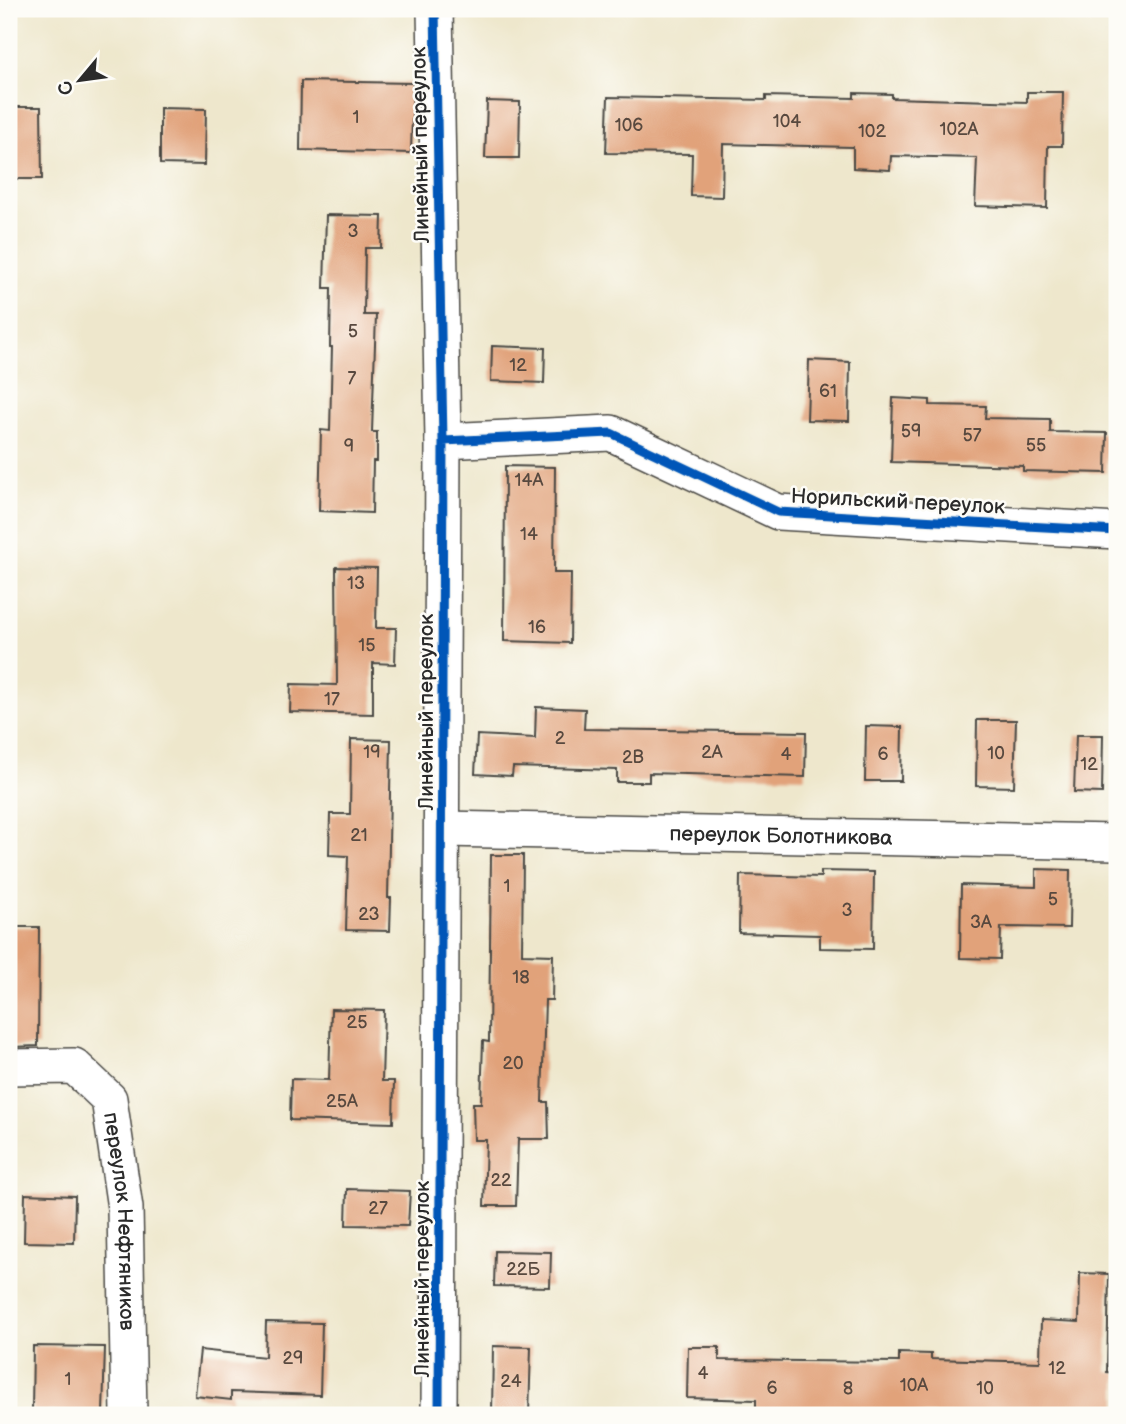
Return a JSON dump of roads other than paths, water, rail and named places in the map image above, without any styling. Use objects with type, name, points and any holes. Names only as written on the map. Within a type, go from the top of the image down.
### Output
[{"type":"street","name":"Линейный переулок","points":[[435,9],[443,441],[439,1415]]},
{"type":"street","name":"Норильский переулок","points":[[443,441],[611,433],[778,512],[1117,531]]},
{"type":"street","name":"переулок Болотникова","points":[[443,829],[1117,842]]},
{"type":"street","name":"переулок Нефтяников","points":[[9,1067],[74,1066],[108,1098],[125,1208],[129,1415]]}]
